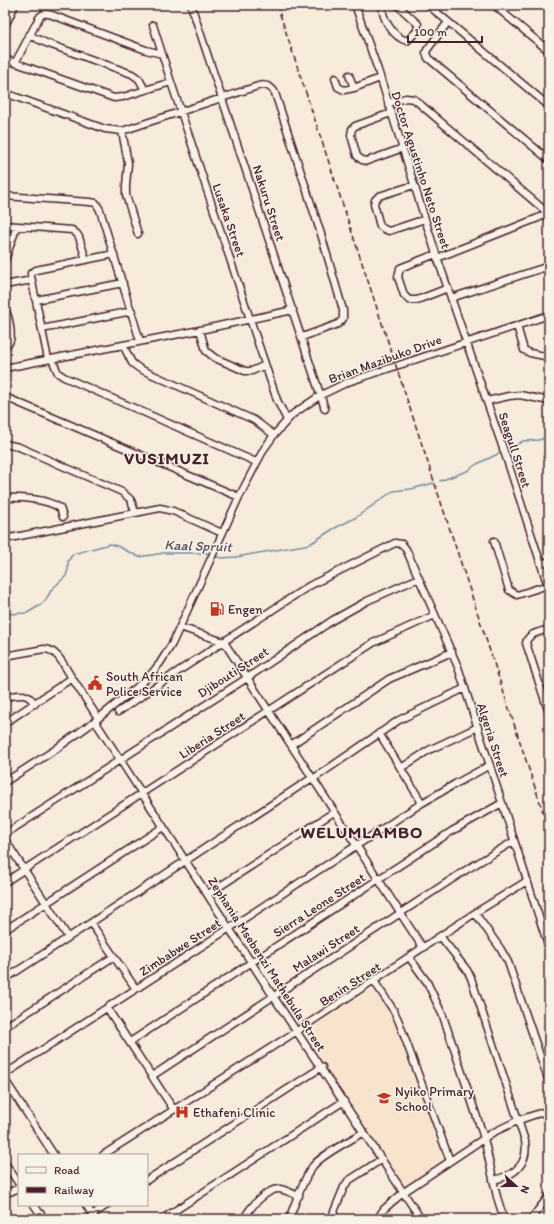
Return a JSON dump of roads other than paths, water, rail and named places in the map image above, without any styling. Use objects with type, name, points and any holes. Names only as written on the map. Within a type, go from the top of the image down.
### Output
[{"type":"street","points":[[5,26],[15,5]]},
{"type":"street","name":"Nakuru Street","points":[[191,5],[326,409]]},
{"type":"street","name":"Doctor Agustinho Neto Street","points":[[356,5],[437,256],[467,342]]},
{"type":"street","points":[[382,5],[383,15],[386,22],[403,40],[407,41],[417,31],[418,24],[397,5]]},
{"type":"street","points":[[428,5],[549,106]]},
{"type":"street","points":[[494,5],[549,51]]},
{"type":"street","points":[[15,63],[29,35],[42,14],[48,14],[146,50],[162,54]]},
{"type":"street","points":[[448,22],[428,47],[427,55],[430,60],[549,160]]},
{"type":"street","name":"Lusaka Street","points":[[153,25],[265,365],[277,400],[287,420]]},
{"type":"street","points":[[29,35],[46,43],[132,74],[139,79],[145,90]]},
{"type":"street","points":[[5,59],[114,98],[171,82]]},
{"type":"street","points":[[350,75],[354,88]]},
{"type":"street","points":[[335,78],[338,87],[341,90],[354,88],[380,78]]},
{"type":"street","points":[[5,93],[105,129],[122,131],[261,86],[270,87],[275,94],[343,310],[343,319],[338,324],[302,337]]},
{"type":"street","points":[[388,103],[406,98],[414,99],[549,213],[437,256],[403,266],[398,271],[398,277],[404,295],[409,300],[417,300],[448,288]]},
{"type":"street","points":[[391,112],[355,126],[351,135],[357,156],[362,160],[367,161],[403,148]]},
{"type":"street","points":[[122,131],[128,163],[126,195],[138,234]]},
{"type":"street","points":[[414,185],[379,196],[375,200],[374,204],[380,226],[389,231],[425,219]]},
{"type":"street","points":[[5,196],[96,203],[100,210],[140,341]]},
{"type":"street","points":[[5,225],[72,230],[77,234],[86,260]]},
{"type":"street","points":[[5,260],[17,226]]},
{"type":"street","points":[[114,254],[34,270],[31,275],[50,359],[58,373],[256,462]]},
{"type":"street","points":[[451,298],[549,266]]},
{"type":"street","points":[[5,285],[32,280]]},
{"type":"street","points":[[36,300],[123,283]]},
{"type":"street","points":[[5,309],[11,338],[10,342],[5,345]]},
{"type":"street","points":[[5,368],[200,330],[293,310]]},
{"type":"street","points":[[42,329],[132,311]]},
{"type":"street","name":"Brian Mazibuko Drive","points":[[5,782],[97,720],[138,687],[152,673],[167,653],[180,627],[256,462],[274,435],[287,420],[321,395],[348,382],[549,315]]},
{"type":"street","points":[[517,326],[524,350],[530,353],[549,357]]},
{"type":"street","points":[[200,330],[206,351],[215,358],[245,371],[252,371],[265,365]]},
{"type":"street","name":"Seagull Street","points":[[467,342],[548,587]]},
{"type":"street","points":[[123,345],[132,363],[140,369],[254,420],[274,435]]},
{"type":"street","points":[[487,401],[520,395],[549,401]]},
{"type":"street","points":[[5,397],[239,497]]},
{"type":"street","points":[[5,444],[19,447],[122,492],[131,500],[135,512]]},
{"type":"street","points":[[5,498],[28,499],[51,504],[60,508],[63,517]]},
{"type":"street","points":[[5,526],[6,539],[135,512],[166,509],[222,533]]},
{"type":"street","points":[[494,541],[509,590],[512,593],[519,595],[548,587]]},
{"type":"street","name":"Algeria Street","points":[[224,642],[318,580],[395,543],[402,544],[405,547],[452,652],[478,727],[549,948]]},
{"type":"street","points":[[541,564],[549,561]]},
{"type":"street","name":"Djibouti Street","points":[[5,834],[247,678],[309,635],[350,609],[418,578]]},
{"type":"street","name":"Liberia Street","points":[[5,882],[373,643],[435,615]]},
{"type":"street","points":[[180,627],[224,642],[423,948]]},
{"type":"street","points":[[549,629],[530,635],[526,643],[549,713]]},
{"type":"street","points":[[118,712],[224,642]]},
{"type":"street","name":"Zephania Msebenzi Mathebula Street","points":[[5,656],[44,649],[50,649],[55,653],[72,678],[119,760],[421,1219]]},
{"type":"street","points":[[291,745],[389,680],[452,652]]},
{"type":"street","points":[[5,723],[72,678]]},
{"type":"street","points":[[5,979],[313,779],[380,733],[412,713],[465,688]]},
{"type":"street","points":[[5,697],[25,695],[30,697],[35,704]]},
{"type":"street","points":[[401,768],[429,750],[478,727]]},
{"type":"street","points":[[380,733],[422,803]]},
{"type":"street","name":"Zimbabwe Street","points":[[5,1074],[422,803],[490,765]]},
{"type":"street","name":"Sierra Leone Street","points":[[130,1042],[460,826],[502,803]]},
{"type":"street","points":[[208,894],[334,812]]},
{"type":"street","points":[[5,930],[163,827]]},
{"type":"street","points":[[5,840],[68,937]]},
{"type":"street","name":"Malawi Street","points":[[152,1076],[466,870],[514,841]]},
{"type":"street","name":"Benin Street","points":[[105,1154],[527,881]]},
{"type":"street","points":[[476,913],[508,962],[549,1082]]},
{"type":"street","points":[[91,923],[136,989]]},
{"type":"street","points":[[440,936],[467,970],[471,978],[519,1120],[526,1146],[524,1158],[512,1173],[504,1178],[493,1180]]},
{"type":"street","points":[[5,1027],[113,957]]},
{"type":"street","points":[[409,957],[427,982],[437,1000],[484,1138],[493,1180],[504,1219]]},
{"type":"street","points":[[374,981],[394,1011],[399,1022],[450,1161]]},
{"type":"street","points":[[107,1008],[174,1110]]},
{"type":"street","points":[[148,1179],[322,1067]]},
{"type":"street","points":[[5,1080],[53,1154]]},
{"type":"street","points":[[162,1219],[344,1101]]},
{"type":"street","points":[[377,1219],[390,1204],[404,1192],[484,1138],[502,1127],[549,1110]]},
{"type":"street","points":[[289,1219],[308,1173],[316,1162],[364,1132]]},
{"type":"street","points":[[330,1219],[348,1181],[382,1159]]},
{"type":"street","points":[[5,1162],[18,1182]]},
{"type":"street","points":[[5,1194],[18,1188]]},
{"type":"street","points":[[244,1219],[252,1206],[272,1191],[280,1189],[299,1196]]},
{"type":"street","points":[[531,1219],[549,1196]]},
{"type":"street","points":[[35,1206],[43,1216],[35,1219]]},
{"type":"street","points":[[87,1206],[94,1217],[107,1206]]},
{"type":"waterway","name":"Kaal Spruit","points":[[505,451],[523,441],[539,440],[549,436]]},
{"type":"waterway","name":"Kaal Spruit","points":[[440,481],[467,471],[477,464],[502,452]]},
{"type":"waterway","name":"Kaal Spruit","points":[[215,556],[221,558],[236,557],[310,544],[333,529],[355,518],[393,491],[411,489],[434,483]]},
{"type":"waterway","name":"Kaal Spruit","points":[[5,614],[27,613],[45,601],[52,589],[66,576],[68,561],[73,554],[110,544],[139,557],[164,553],[206,553],[211,555]]},
{"type":"railway","points":[[277,5],[549,830]]},
{"type":"place","name":"Engen","points":[[217,609]]},
{"type":"place","name":"South African Police Service","points":[[95,683]]},
{"type":"place","name":"Nyiko Primary School","points":[[384,1098]]},
{"type":"place","name":"Ethafeni Clinic","points":[[182,1112]]},
{"type":"district","name":"VUSIMUZI","points":[[167,458]]},
{"type":"district","name":"WELUMLAMBO","points":[[362,832]]}]
